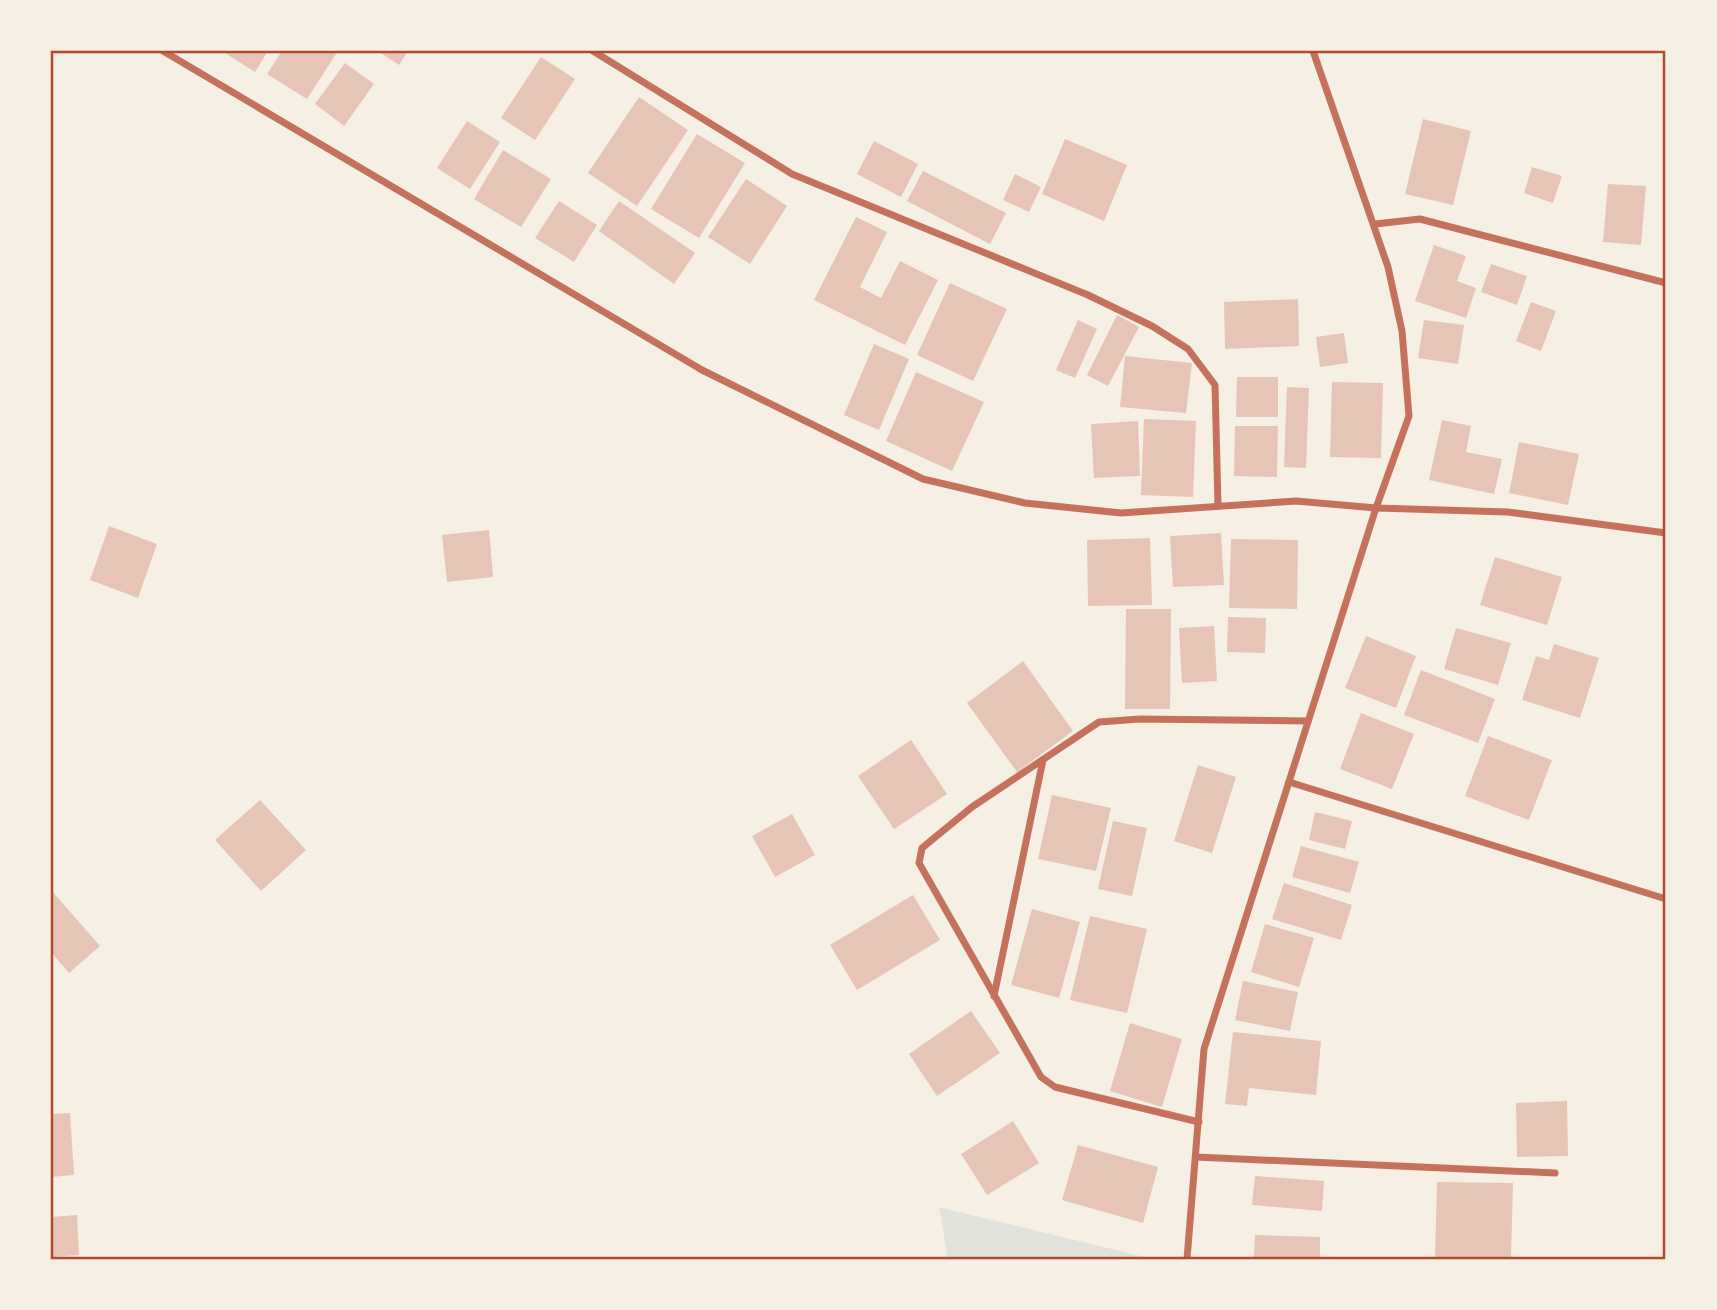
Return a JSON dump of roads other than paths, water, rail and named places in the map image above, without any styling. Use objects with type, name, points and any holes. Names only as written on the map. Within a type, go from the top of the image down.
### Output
[{"type":"street","points":[[163,51],[702,370],[923,479],[1025,503],[1121,513],[1296,501],[1376,508],[1508,512],[1666,533]]},
{"type":"street","points":[[593,51],[792,174],[1088,295],[1152,326],[1188,349],[1215,385],[1218,506]]},
{"type":"street","points":[[1187,1259],[1204,1049],[1376,508],[1409,416],[1402,331],[1388,267],[1313,51]]},
{"type":"street","points":[[1374,224],[1420,219],[1666,284]]},
{"type":"street","points":[[1199,1122],[1055,1087],[1041,1077],[919,863],[922,848],[972,807],[1099,722],[1140,719],[1308,721]]},
{"type":"street","points":[[994,996],[1043,760]]},
{"type":"street","points":[[1289,782],[1666,899]]},
{"type":"street","points":[[1196,1157],[1555,1173]]}]
